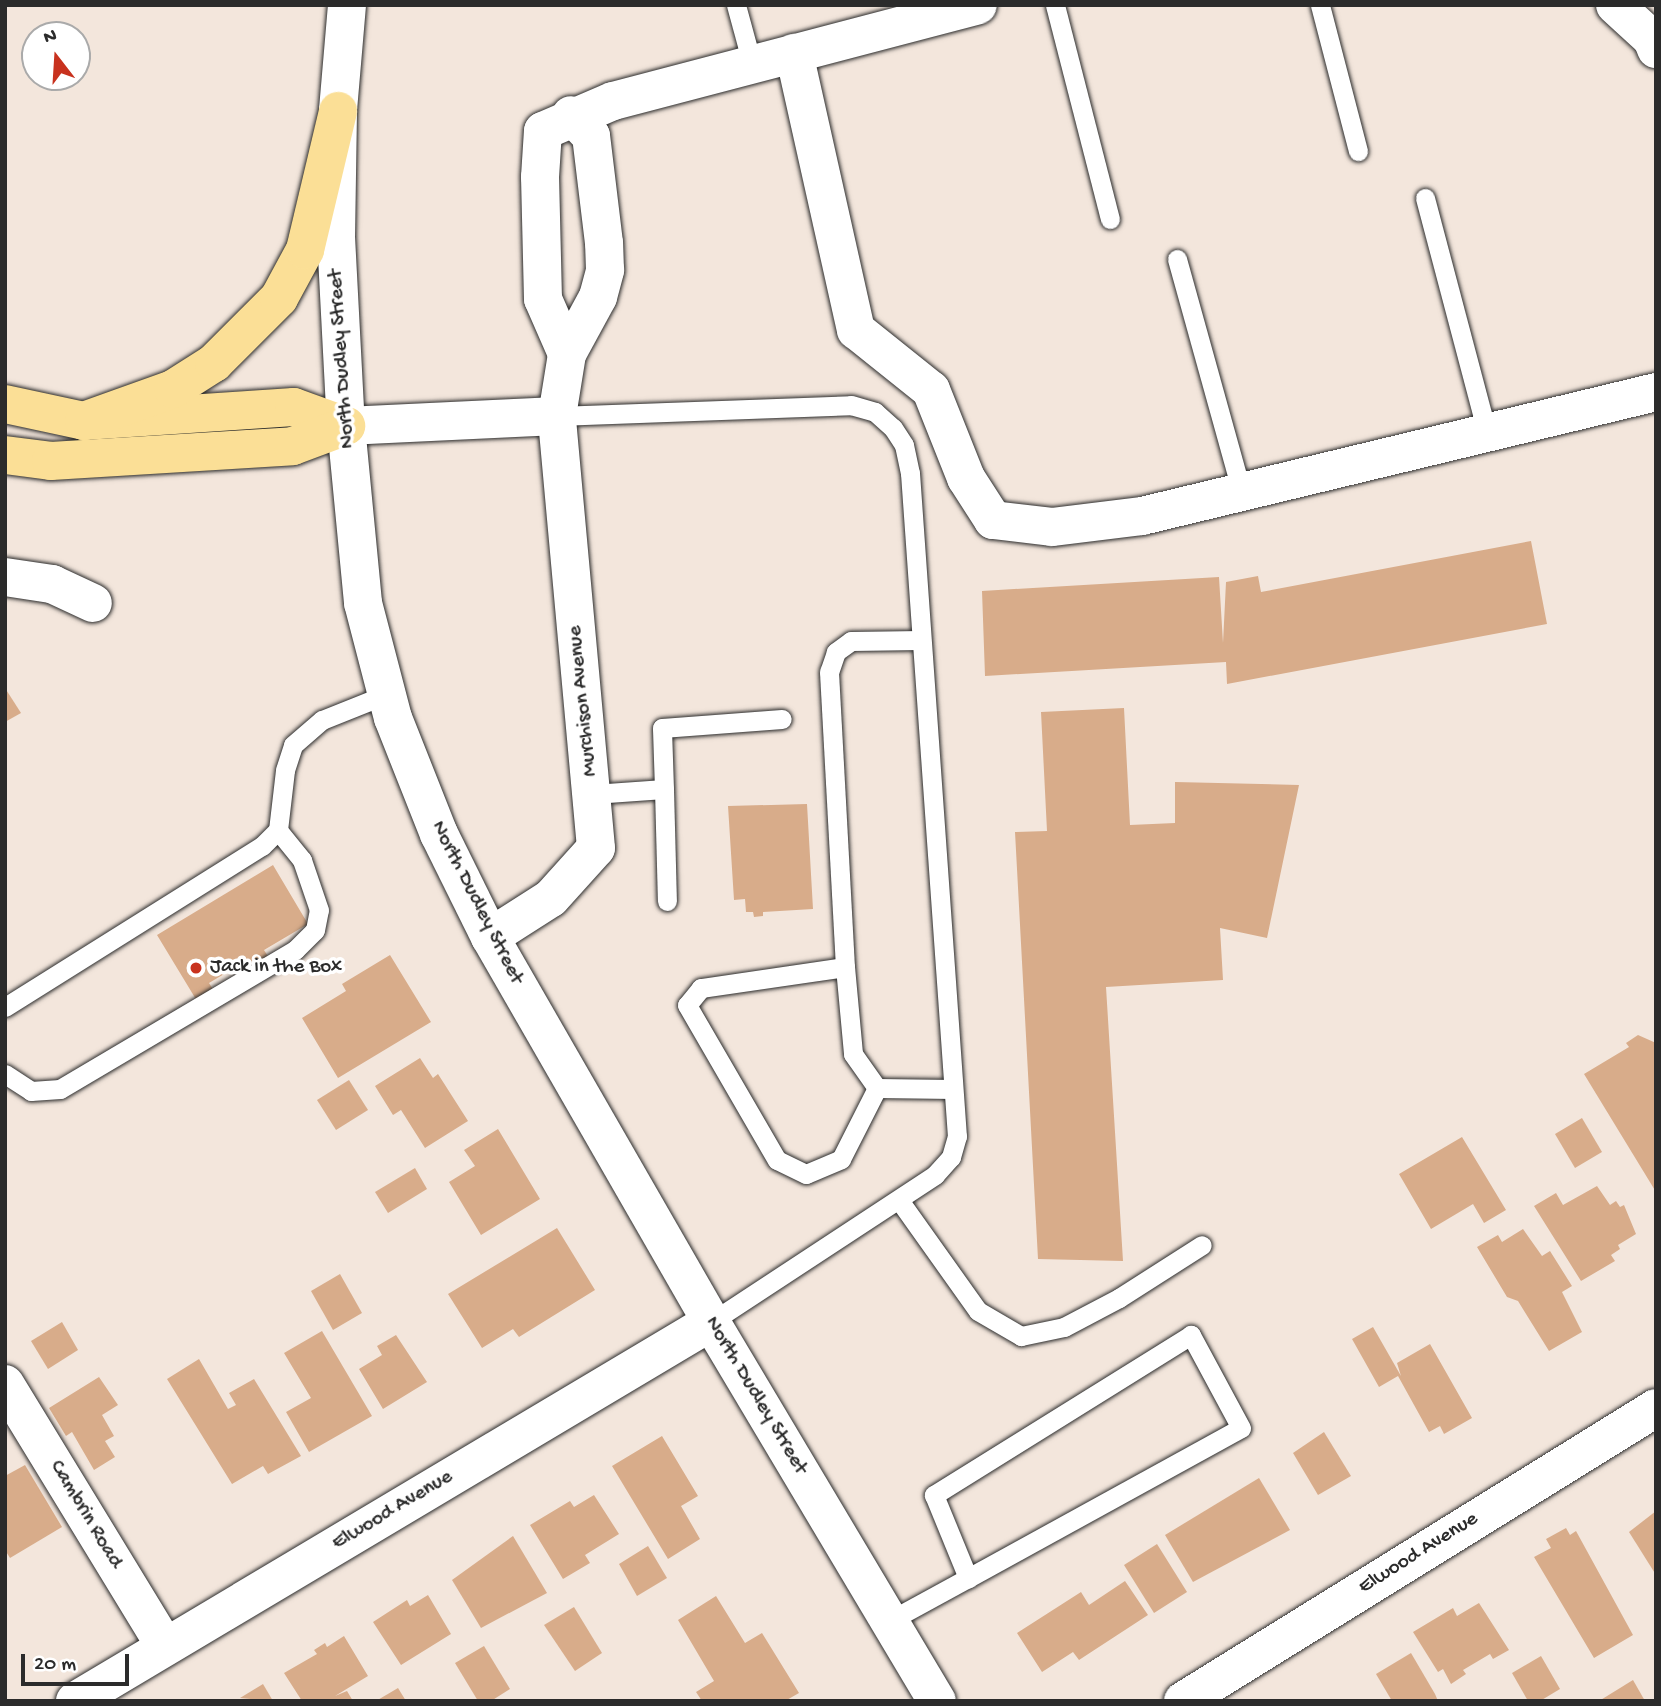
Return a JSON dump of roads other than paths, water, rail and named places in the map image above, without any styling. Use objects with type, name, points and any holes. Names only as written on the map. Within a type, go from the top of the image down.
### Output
[{"type":"highway","points":[[84,421],[173,389],[225,354],[279,298],[305,250],[338,111]]},
{"type":"highway","points":[[5,404],[84,421],[294,407],[346,426]]},
{"type":"highway","points":[[5,455],[51,461],[293,446],[346,426]]},
{"type":"street","name":"North Dudley Street","points":[[347,5],[338,111],[337,289],[346,426],[363,603],[387,694],[439,834],[490,937],[711,1322],[937,1701]]},
{"type":"street","points":[[567,354],[543,299],[544,131],[571,115],[978,5]]},
{"type":"street","points":[[1615,5],[1652,39],[1656,49]]},
{"type":"street","points":[[794,53],[856,330],[931,390],[966,478],[993,520],[1052,527],[1142,516],[1488,436],[1656,392]]},
{"type":"street","name":"Murchison Avenue","points":[[490,937],[551,898],[596,848],[556,416],[567,354],[598,297],[605,270],[591,136],[571,115]]},
{"type":"street","points":[[542,241],[604,243]]},
{"type":"street","points":[[346,426],[556,416]]},
{"type":"street","points":[[5,577],[52,584],[93,603]]},
{"type":"street","name":"Elwood Avenue","points":[[75,1701],[711,1322]]},
{"type":"street","name":"Cambrin Road","points":[[5,1384],[165,1646]]},
{"type":"street","name":"Elwood Avenue","points":[[1183,1701],[1656,1408]]},
{"type":"lane","points":[[736,5],[752,64]]},
{"type":"lane","points":[[1055,5],[1110,219]]},
{"type":"lane","points":[[1320,5],[1358,151]]},
{"type":"lane","points":[[1425,198],[1488,436]]},
{"type":"lane","points":[[1177,259],[1242,494]]},
{"type":"lane","points":[[556,416],[851,405],[875,412],[904,445],[910,473],[957,1136],[951,1157],[935,1175],[711,1322]]},
{"type":"lane","points":[[877,1088],[853,1054],[845,967],[828,672],[836,652],[851,641],[921,640]]},
{"type":"lane","points":[[5,1007],[262,846],[278,830],[283,780],[293,745],[321,720],[387,694]]},
{"type":"lane","points":[[667,901],[662,728],[782,719]]},
{"type":"lane","points":[[593,794],[664,789]]},
{"type":"lane","points":[[5,1074],[31,1091],[60,1089],[295,950],[315,930],[319,910],[302,860],[278,830]]},
{"type":"lane","points":[[845,967],[701,988],[687,1005],[777,1160],[806,1174],[841,1159],[877,1088]]},
{"type":"lane","points":[[877,1088],[953,1088]]},
{"type":"lane","points":[[899,1200],[978,1311],[1021,1336],[1064,1327],[1119,1298],[1202,1245]]},
{"type":"lane","points":[[889,1621],[968,1578],[1241,1428],[1191,1335],[934,1496],[968,1578]]},
{"type":"place","name":"Jack in the Box","points":[[196,968]]}]
